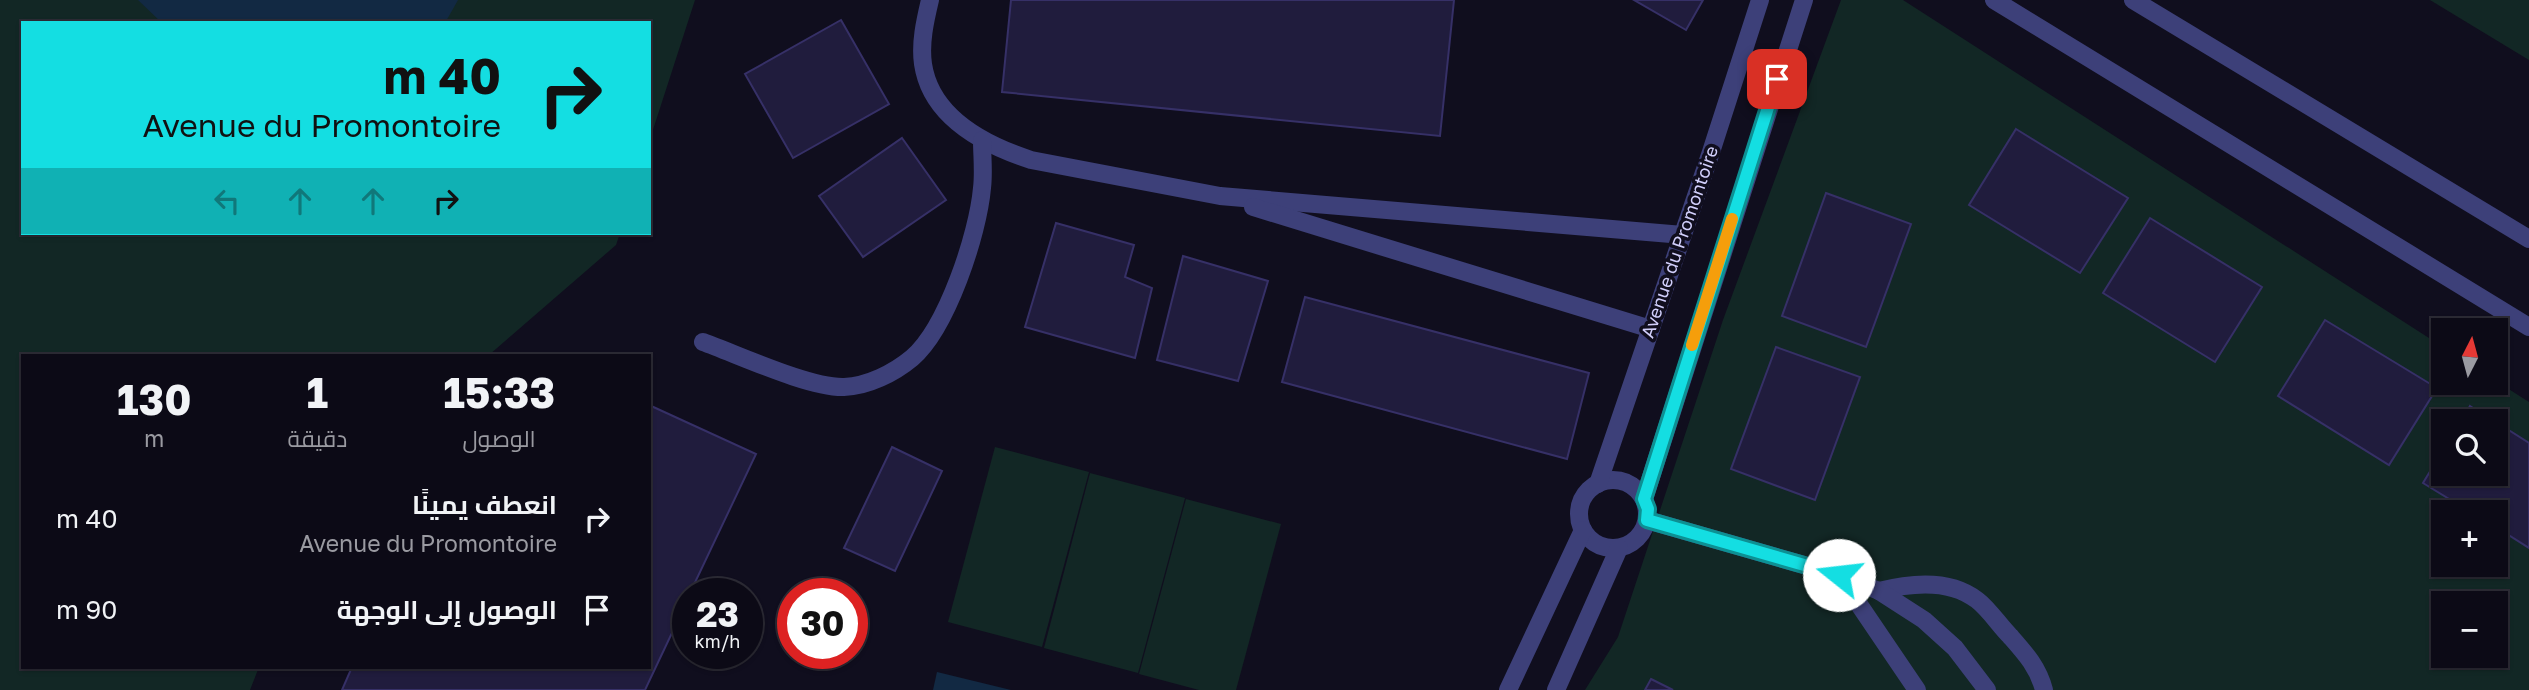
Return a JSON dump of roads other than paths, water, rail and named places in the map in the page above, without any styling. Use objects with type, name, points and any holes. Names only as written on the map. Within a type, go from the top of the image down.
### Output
[{"type":"street","points":[[930,0],[922,62],[926,81],[942,107],[982,140],[1031,160],[1220,196],[1682,235]]},
{"type":"street","name":"Avenue du Promontoire","points":[[1598,484],[1760,0]]},
{"type":"street","points":[[1644,499],[1804,0]]},
{"type":"street","points":[[1994,0],[2529,327]]},
{"type":"street","points":[[2133,0],[2529,239]]},
{"type":"street","points":[[702,342],[821,385],[846,387],[879,379],[913,357],[939,321],[974,234],[982,188],[982,140]]},
{"type":"street","points":[[1220,196],[1651,329]]},
{"type":"street","points":[[1619,481],[1629,484],[1644,499],[1648,509],[1647,520],[1638,539],[1619,548],[1608,548],[1589,539],[1583,530],[1579,509],[1583,498],[1598,484],[1619,481]]},
{"type":"street","points":[[1647,520],[1839,575],[1879,591],[1924,620],[1955,648],[1987,690]]},
{"type":"street","points":[[1508,690],[1583,530]]},
{"type":"street","points":[[1556,690],[1619,548]]},
{"type":"street","points":[[1839,575],[1917,690]]},
{"type":"street","points":[[1879,591],[1904,584],[1929,584],[1954,589],[1977,600],[2032,662],[2044,690]]},
{"type":"water","points":[[138,0],[458,0],[446,21],[160,21]]},
{"type":"water","points":[[937,672],[1011,690],[933,690]]}]
